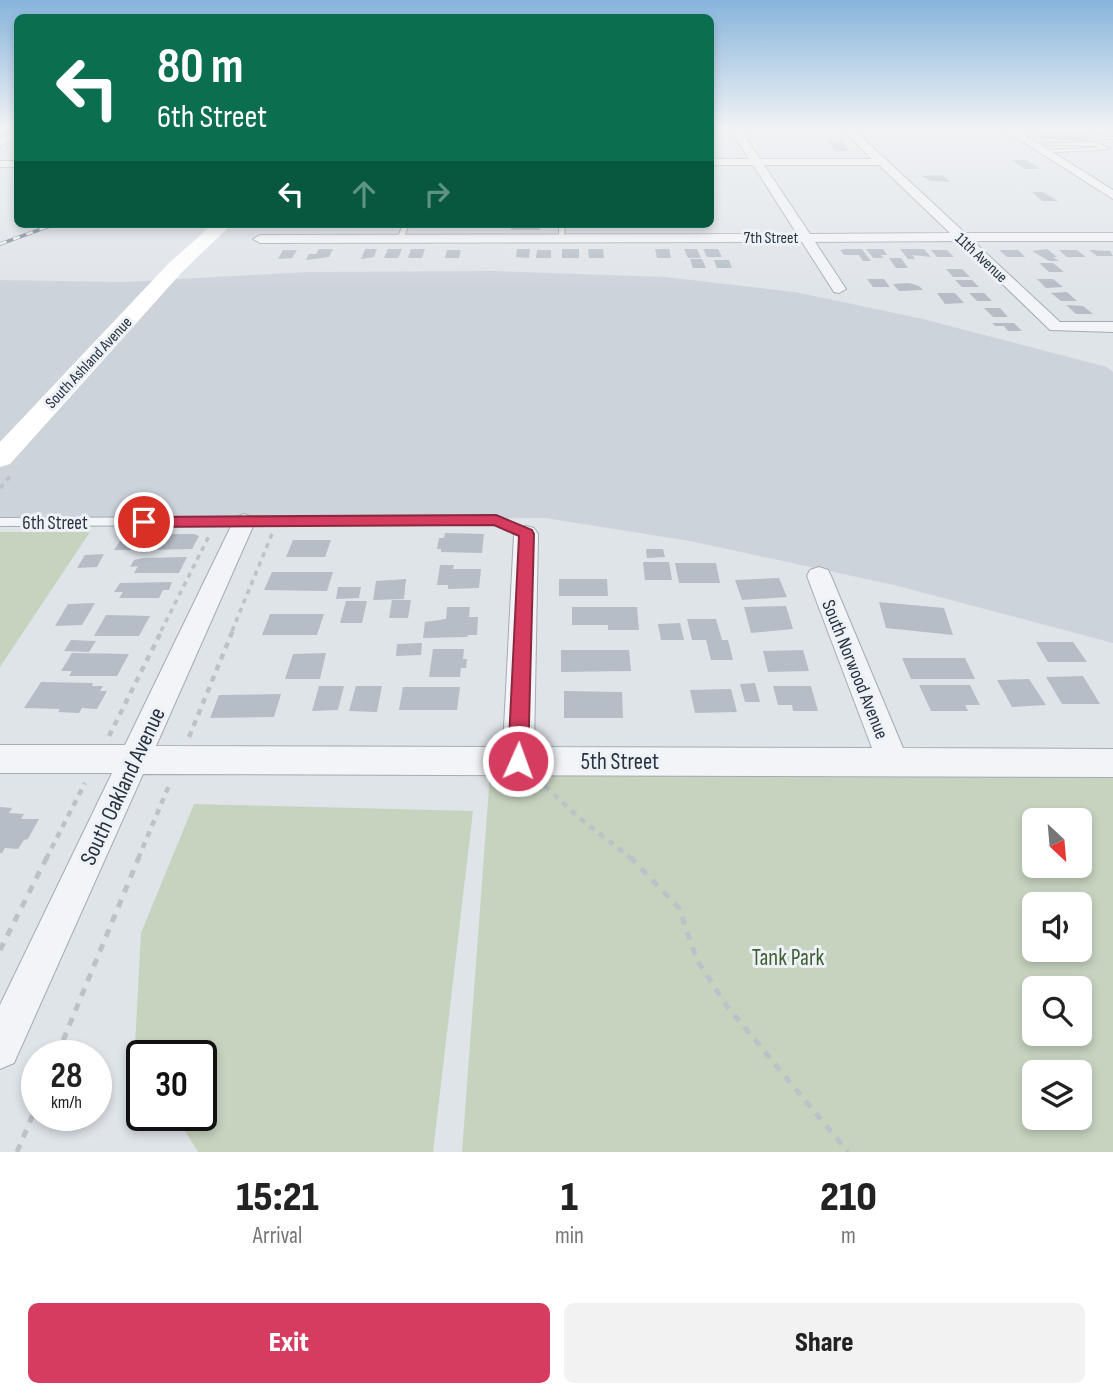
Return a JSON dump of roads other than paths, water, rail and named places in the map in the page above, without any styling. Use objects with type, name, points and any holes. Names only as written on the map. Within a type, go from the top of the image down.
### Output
[{"type":"main road","name":"South Ashland Avenue","points":[[176,267],[206,228]]},
{"type":"main road","name":"South Ashland Avenue","points":[[0,458],[176,267],[219,228]]},
{"type":"street","points":[[771,183],[839,289]]},
{"type":"street","name":"11th Avenue","points":[[904,183],[1056,327],[1113,327]]},
{"type":"street","points":[[1094,183],[1113,195]]},
{"type":"street","points":[[320,237],[325,228]]},
{"type":"street","name":"7th Street","points":[[260,239],[403,231],[639,231],[806,237],[1113,237]]},
{"type":"street","name":"South Oakland Avenue","points":[[0,1049],[244,522]]},
{"type":"street","points":[[518,761],[526,534]]},
{"type":"street","name":"South Norwood Avenue","points":[[819,576],[893,762]]},
{"type":"street","name":"5th Street","points":[[0,759],[1113,764]]},
{"type":"lane","name":"6th Street","points":[[0,522],[496,520],[526,534]]},
{"type":"railway","points":[[0,244],[44,228]]},
{"type":"park label","name":"Tank Park","points":[[788,957]]}]
